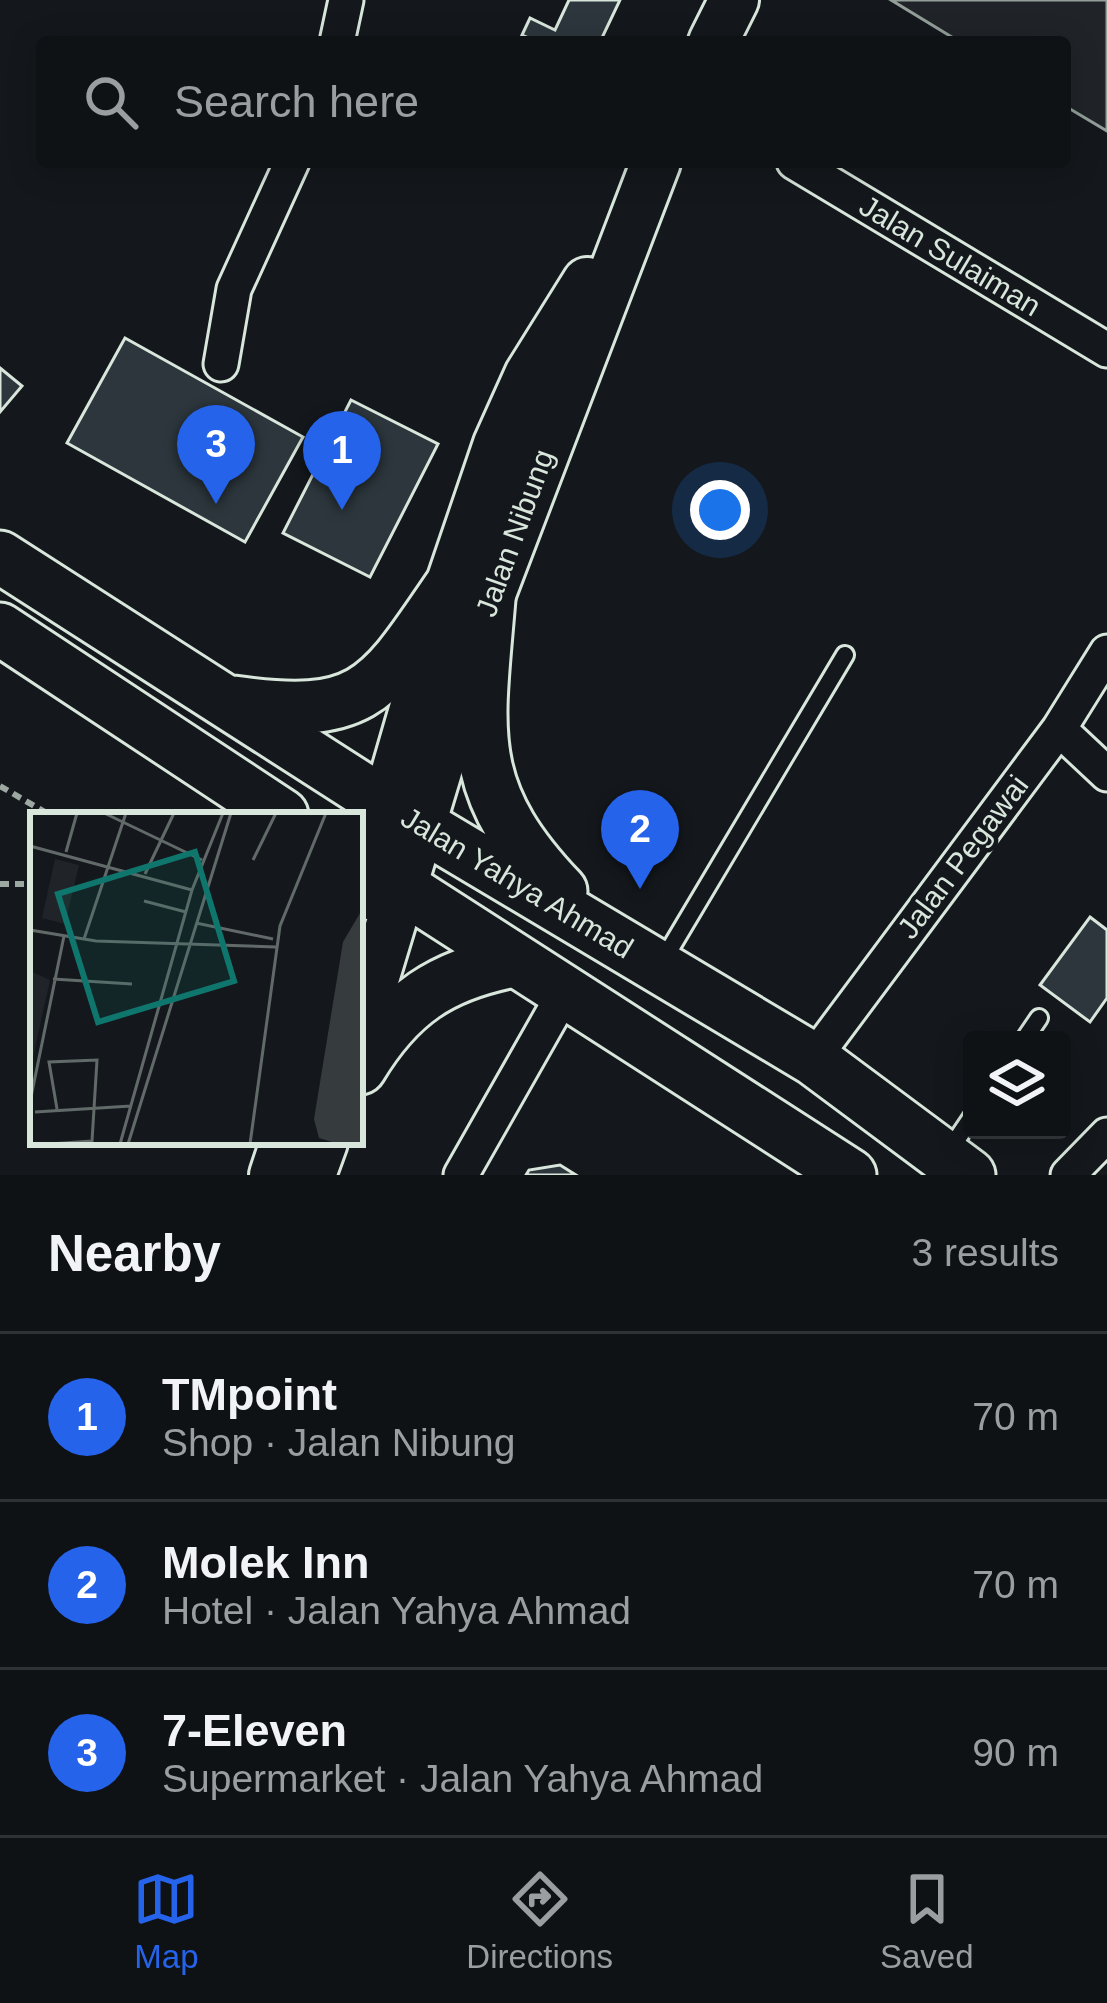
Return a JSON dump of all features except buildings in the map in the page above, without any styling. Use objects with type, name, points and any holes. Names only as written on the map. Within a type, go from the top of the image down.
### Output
[{"type":"main road","points":[[716,36],[734,0]]},
{"type":"main road","name":"Jalan Nibung","points":[[363,992],[373,877],[405,815],[469,594],[499,444],[529,375],[651,174]]},
{"type":"main road","name":"Jalan Yahya Ahmad","points":[[0,557],[405,815],[813,1059],[954,1156]]},
{"type":"main road","points":[[220,700],[294,711],[351,701],[390,675],[469,594]]},
{"type":"main road","points":[[469,594],[486,781],[517,845],[601,933]]},
{"type":"main road","points":[[0,629],[274,812]]},
{"type":"main road","name":"Jalan Yahya Ahmad","points":[[373,877],[565,992],[850,1175]]},
{"type":"main road","points":[[363,1063],[412,1002],[464,970],[514,961]]},
{"type":"main road","points":[[274,1175],[284,1145]]},
{"type":"main road","points":[[311,1175],[322,1145]]},
{"type":"street","points":[[338,36],[346,0]]},
{"type":"street","points":[[221,364],[241,269],[289,168]]},
{"type":"street","name":"Jalan Sulaiman","points":[[804,168],[1107,350]]},
{"type":"street","name":"Jalan Pegawai","points":[[813,1059],[1059,729],[1107,652]]},
{"type":"street","points":[[1059,729],[1107,774]]},
{"type":"street","points":[[461,1175],[565,992]]},
{"type":"street","points":[[1068,1175],[1107,1135]]},
{"type":"lane","points":[[659,968],[845,655]]},
{"type":"lane","points":[[1030,1031],[1039,1018]]},
{"type":"path","points":[[0,786],[45,812]]},
{"type":"shaded area","points":[[891,0],[1107,0],[1107,131],[1071,110],[1071,36],[950,36]]},
{"type":"place","name":"7-Eleven","points":[[216,504]]},
{"type":"place","name":"TMpoint","points":[[342,510]]},
{"type":"place","name":"Molek Inn","points":[[640,889]]}]
